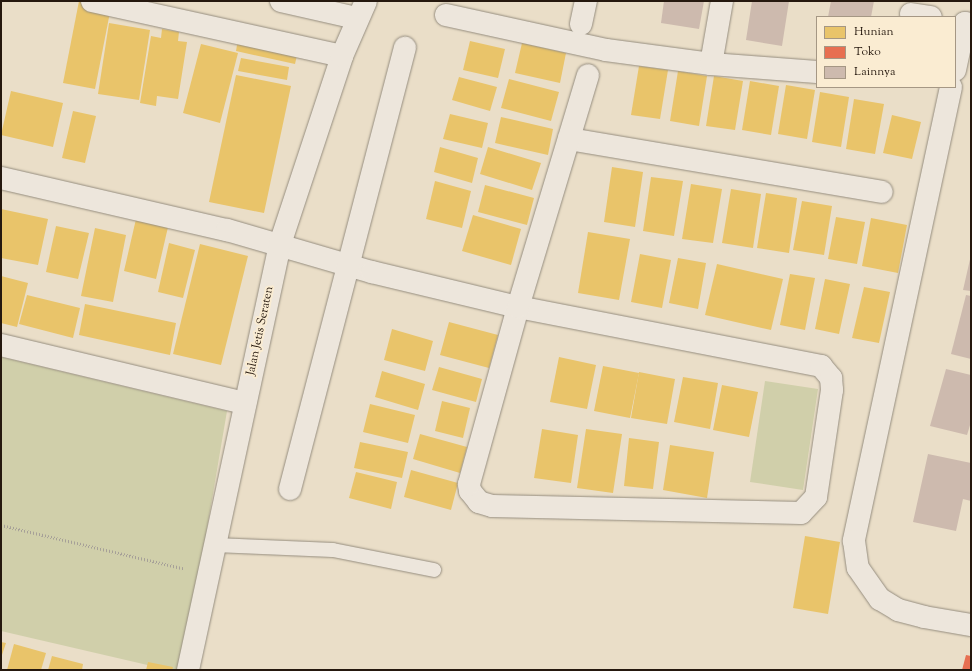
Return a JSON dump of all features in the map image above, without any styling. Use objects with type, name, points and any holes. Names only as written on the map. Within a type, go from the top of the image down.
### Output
[{"type":"street","points":[[92,1],[342,56]]},
{"type":"street","points":[[281,1],[361,10]]},
{"type":"street","points":[[578,33],[586,1]]},
{"type":"street","points":[[711,64],[722,1]]},
{"type":"street","name":"Jalan Jetis Seraten","points":[[188,670],[280,244],[342,56],[361,10]]},
{"type":"street","points":[[446,15],[578,33],[606,50],[711,64],[816,72]]},
{"type":"street","points":[[956,65],[964,22]]},
{"type":"street","points":[[290,489],[347,264],[405,48]]},
{"type":"street","points":[[1,178],[280,244],[347,264],[518,307],[826,369],[832,390],[814,502],[801,513],[792,514],[492,506],[479,502],[469,484],[518,307],[588,75]]},
{"type":"street","points":[[951,88],[854,541],[858,568],[880,599],[898,610],[924,617],[971,624]]},
{"type":"street","points":[[569,139],[882,192]]},
{"type":"street","points":[[1,345],[245,403]]},
{"type":"lane","points":[[215,545],[278,546],[333,550],[434,570]]},
{"type":"path","points":[[1,524],[183,569]]},
{"type":"green space","points":[[1,357],[227,411],[183,670],[169,670],[1,631]]},
{"type":"green space","points":[[765,381],[818,389],[803,490],[750,482]]},
{"type":"building: Hunian","points":[[79,1],[111,7],[95,89],[63,83]]},
{"type":"building: Hunian","points":[[109,23],[150,30],[139,100],[98,94]]},
{"type":"building: Hunian","points":[[162,29],[179,32],[178,41],[187,42],[178,99],[157,96],[156,106],[140,103],[151,36],[161,38]]},
{"type":"building: Hunian","points":[[239,34],[299,46],[295,64],[236,51]]},
{"type":"building: Hunian","points":[[470,41],[505,49],[498,78],[463,70]]},
{"type":"building: Hunian","points":[[522,43],[566,53],[560,83],[515,73]]},
{"type":"building: Hunian","points":[[201,44],[238,53],[220,123],[183,113]]},
{"type":"building: Hunian","points":[[241,58],[289,67],[287,80],[238,71]]},
{"type":"building: Hunian","points":[[639,66],[668,70],[660,119],[631,115]]},
{"type":"building: Hunian","points":[[678,71],[707,76],[699,126],[670,121]]},
{"type":"building: Hunian","points":[[236,75],[291,86],[264,213],[209,202]]},
{"type":"building: Hunian","points":[[714,76],[743,81],[735,130],[706,126]]},
{"type":"building: Hunian","points":[[459,77],[497,87],[490,111],[452,100]]},
{"type":"building: Hunian","points":[[509,79],[559,92],[551,121],[501,108]]},
{"type":"building: Hunian","points":[[750,81],[779,86],[771,135],[742,130]]},
{"type":"building: Hunian","points":[[786,85],[815,90],[807,139],[778,134]]},
{"type":"building: Hunian","points":[[11,91],[63,103],[53,147],[1,135]]},
{"type":"building: Hunian","points":[[820,92],[849,97],[841,147],[812,142]]},
{"type":"building: Hunian","points":[[854,99],[884,104],[875,154],[846,149]]},
{"type":"building: Hunian","points":[[73,111],[96,116],[85,163],[62,158]]},
{"type":"building: Hunian","points":[[450,114],[488,123],[482,148],[443,139]]},
{"type":"building: Hunian","points":[[892,115],[921,122],[912,159],[883,153]]},
{"type":"building: Hunian","points":[[501,117],[553,129],[548,155],[495,143]]},
{"type":"building: Hunian","points":[[440,147],[478,158],[472,183],[434,172]]},
{"type":"building: Hunian","points":[[488,147],[541,163],[532,190],[480,174]]},
{"type":"building: Hunian","points":[[612,167],[643,172],[635,227],[604,222]]},
{"type":"building: Hunian","points":[[651,177],[683,181],[674,236],[643,231]]},
{"type":"building: Hunian","points":[[435,181],[471,191],[462,228],[426,219]]},
{"type":"building: Hunian","points":[[691,184],[722,189],[713,243],[682,239]]},
{"type":"building: Hunian","points":[[485,185],[534,198],[527,225],[478,212]]},
{"type":"building: Hunian","points":[[731,189],[761,194],[753,248],[722,243]]},
{"type":"building: Hunian","points":[[766,193],[797,198],[789,253],[757,248]]},
{"type":"building: Hunian","points":[[802,201],[832,206],[824,255],[793,250]]},
{"type":"building: Hunian","points":[[1,209],[48,219],[38,265],[1,258]]},
{"type":"building: Hunian","points":[[473,215],[521,229],[511,265],[462,251]]},
{"type":"building: Hunian","points":[[836,217],[865,222],[857,264],[828,259]]},
{"type":"building: Hunian","points":[[871,218],[907,225],[898,273],[862,266]]},
{"type":"building: Hunian","points":[[136,219],[168,227],[156,279],[124,271]]},
{"type":"building: Hunian","points":[[56,226],[89,233],[78,279],[46,272]]},
{"type":"building: Hunian","points":[[95,228],[126,235],[113,302],[81,296]]},
{"type":"building: Hunian","points":[[588,232],[630,239],[619,300],[578,293]]},
{"type":"building: Hunian","points":[[169,243],[195,250],[183,298],[158,292]]},
{"type":"building: Hunian","points":[[200,244],[248,256],[221,365],[173,354]]},
{"type":"building: Hunian","points":[[640,254],[671,260],[662,308],[631,302]]},
{"type":"building: Hunian","points":[[678,258],[706,263],[698,309],[669,303]]},
{"type":"building: Hunian","points":[[717,264],[783,279],[771,330],[705,315]]},
{"type":"building: Hunian","points":[[790,274],[815,278],[805,330],[780,325]]},
{"type":"building: Hunian","points":[[1,276],[28,283],[17,327],[1,323]]},
{"type":"building: Hunian","points":[[825,279],[850,284],[839,334],[815,329]]},
{"type":"building: Hunian","points":[[864,287],[890,292],[879,343],[852,338]]},
{"type":"building: Hunian","points":[[27,295],[80,308],[73,338],[19,324]]},
{"type":"building: Hunian","points":[[85,304],[176,323],[170,355],[79,335]]},
{"type":"building: Hunian","points":[[449,322],[498,335],[489,368],[440,355]]},
{"type":"building: Hunian","points":[[392,329],[433,341],[425,371],[384,360]]},
{"type":"building: Hunian","points":[[559,357],[596,365],[587,409],[550,402]]},
{"type":"building: Hunian","points":[[603,366],[639,373],[630,418],[594,411]]},
{"type":"building: Hunian","points":[[439,367],[482,379],[476,402],[432,390]]},
{"type":"building: Hunian","points":[[382,371],[425,384],[418,410],[375,397]]},
{"type":"building: Hunian","points":[[639,372],[675,379],[667,424],[631,418]]},
{"type":"building: Hunian","points":[[683,377],[718,383],[710,429],[674,422]]},
{"type":"building: Hunian","points":[[722,385],[758,392],[749,437],[713,430]]},
{"type":"building: Hunian","points":[[442,401],[470,408],[463,438],[435,431]]},
{"type":"building: Hunian","points":[[370,404],[415,415],[408,443],[363,432]]},
{"type":"building: Hunian","points":[[542,429],[578,435],[571,483],[534,478]]},
{"type":"building: Hunian","points":[[586,429],[622,434],[613,493],[577,488]]},
{"type":"building: Hunian","points":[[420,434],[467,447],[460,473],[413,459]]},
{"type":"building: Hunian","points":[[629,438],[659,442],[653,489],[624,486]]},
{"type":"building: Hunian","points":[[360,442],[408,452],[402,478],[354,468]]},
{"type":"building: Hunian","points":[[670,445],[714,452],[707,498],[663,490]]},
{"type":"building: Hunian","points":[[411,470],[458,483],[451,510],[404,497]]},
{"type":"building: Hunian","points":[[356,472],[397,482],[391,509],[349,498]]},
{"type":"building: Hunian","points":[[805,536],[840,542],[828,614],[793,608]]},
{"type":"building: Hunian","points":[[1,642],[6,643],[1,658]]},
{"type":"building: Hunian","points":[[14,644],[46,653],[41,670],[7,670]]},
{"type":"building: Hunian","points":[[52,656],[83,664],[82,670],[48,670]]},
{"type":"building: Hunian","points":[[148,662],[173,667],[172,670],[146,670]]},
{"type":"building: Toko","points":[[966,655],[971,656],[971,670],[962,670]]},
{"type":"building: Lainnya","points":[[664,1],[704,1],[699,29],[661,23]]},
{"type":"building: Lainnya","points":[[752,1],[789,1],[782,46],[746,40]]},
{"type":"building: Lainnya","points":[[831,1],[874,1],[871,16],[828,16]]},
{"type":"building: Lainnya","points":[[971,255],[971,291],[963,290]]},
{"type":"building: Lainnya","points":[[966,295],[971,296],[971,359],[951,354]]},
{"type":"building: Lainnya","points":[[946,369],[971,375],[971,422],[967,435],[930,426]]},
{"type":"building: Lainnya","points":[[928,454],[971,463],[971,501],[963,499],[956,531],[913,522]]}]
